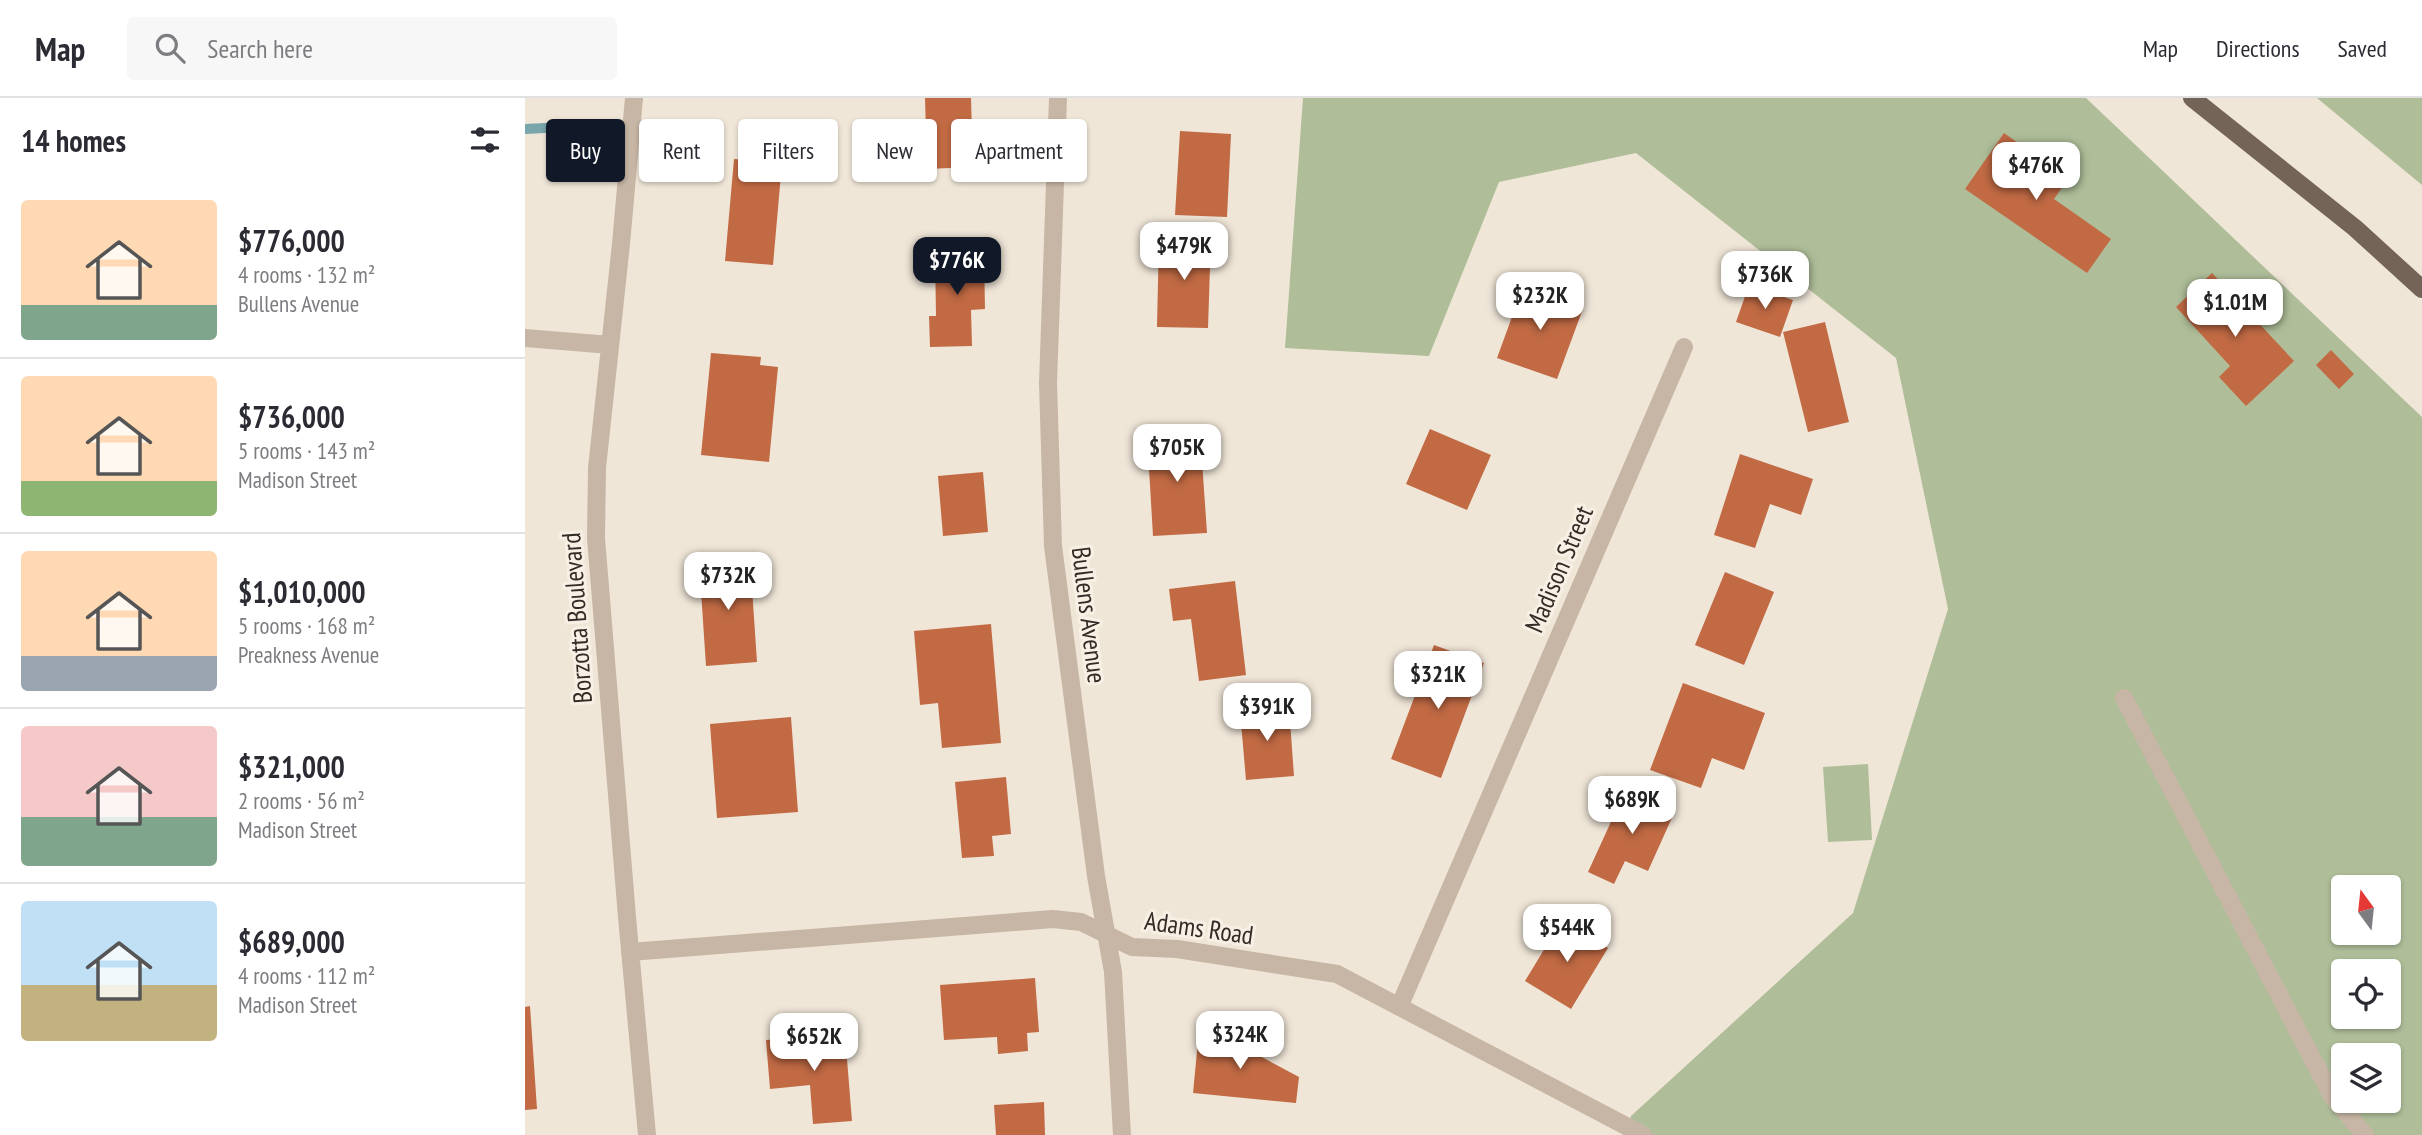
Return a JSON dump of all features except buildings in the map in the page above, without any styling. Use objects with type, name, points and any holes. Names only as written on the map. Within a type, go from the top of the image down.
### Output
[{"type":"main road","points":[[2192,98],[2355,228],[2422,289]]},
{"type":"street","name":"Borzotta Boulevard","points":[[633,98],[597,468],[596,538],[647,1135]]},
{"type":"street","name":"Bullens Avenue","points":[[1058,98],[1048,383],[1053,546],[1096,876],[1113,972],[1122,1135]]},
{"type":"street","points":[[525,338],[610,345]]},
{"type":"street","name":"Madison Street","points":[[1400,1005],[1684,347]]},
{"type":"street","points":[[2124,698],[2332,1096],[2365,1135]]},
{"type":"street","name":"Adams Road","points":[[630,952],[1053,919],[1081,922],[1132,947],[1177,949],[1337,974],[1643,1135]]},
{"type":"green space","points":[[1303,98],[2086,98],[2422,417],[2422,1135],[1624,1135],[1631,1116],[1853,913],[1948,609],[1896,358],[1636,153],[1499,182],[1429,356],[1285,348]]},
{"type":"green space","points":[[2317,98],[2422,98],[2422,185]]},
{"type":"green space","points":[[1868,764],[1872,840],[1828,842],[1823,767]]},
{"type":"waterway","points":[[525,129],[546,128]]}]
